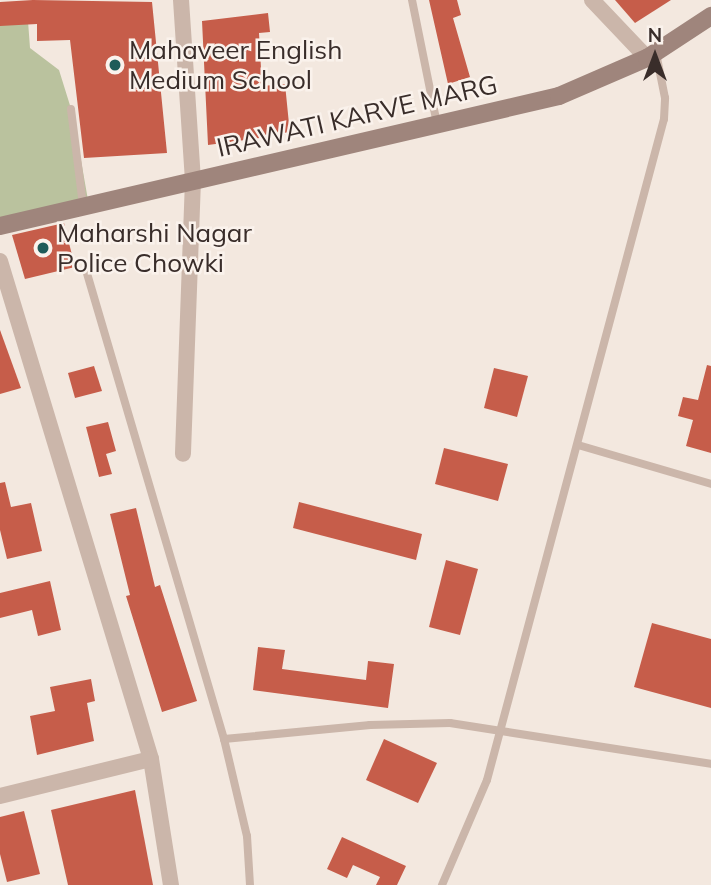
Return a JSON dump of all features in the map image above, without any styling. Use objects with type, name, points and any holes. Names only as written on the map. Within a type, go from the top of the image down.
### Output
[{"type":"main road","name":"IRAWATI KARVE MARG","points":[[0,226],[559,96],[651,55],[711,16]]},
{"type":"street","points":[[181,0],[193,180],[183,454]]},
{"type":"street","points":[[592,0],[651,55]]},
{"type":"street","points":[[0,261],[151,759],[171,885]]},
{"type":"street","points":[[0,796],[151,759]]},
{"type":"lane","points":[[412,0],[437,124]]},
{"type":"lane","points":[[442,885],[487,780],[664,119],[665,98],[651,55]]},
{"type":"lane","points":[[71,108],[83,206]]},
{"type":"lane","points":[[86,270],[224,739],[247,836],[250,885]]},
{"type":"lane","points":[[578,445],[711,484]]},
{"type":"lane","points":[[224,739],[414,722],[499,730],[711,764]]},
{"type":"green space","points":[[0,20],[28,21],[30,48],[59,70],[73,115],[88,200],[0,219]]},
{"type":"building","points":[[429,0],[457,0],[461,15],[453,18],[470,77],[448,84]]},
{"type":"building","points":[[615,0],[671,0],[635,23]]},
{"type":"building","name":"Mahaveer English Medium School","points":[[0,2],[152,2],[167,153],[84,158],[70,40],[37,41],[37,24],[0,26]]},
{"type":"building","points":[[268,13],[270,32],[259,33],[262,86],[285,84],[290,134],[208,145],[202,21]]},
{"type":"building","name":"Maharshi Nagar Police Chowki","points":[[64,223],[75,267],[25,279],[12,235]]},
{"type":"building","points":[[0,330],[21,388],[0,394]]},
{"type":"building","points":[[707,365],[711,366],[711,453],[686,446],[693,420],[678,416],[683,397],[698,400]]},
{"type":"building","points":[[94,366],[102,391],[75,398],[68,373]]},
{"type":"building","points":[[494,368],[528,376],[517,417],[484,408]]},
{"type":"building","points":[[108,422],[116,451],[106,454],[112,474],[99,477],[86,427]]},
{"type":"building","points":[[444,448],[508,464],[498,501],[435,484]]},
{"type":"building","points":[[5,482],[11,507],[31,503],[42,551],[7,559],[0,530],[0,483]]},
{"type":"building","points":[[299,502],[422,534],[416,560],[293,528]]},
{"type":"building","points":[[136,508],[155,587],[160,585],[197,701],[162,712],[126,596],[130,595],[110,514]]},
{"type":"building","points":[[446,560],[478,569],[460,635],[429,627]]},
{"type":"building","points":[[50,581],[61,630],[38,636],[32,610],[0,618],[0,593]]},
{"type":"building","points":[[652,623],[711,639],[711,708],[634,687]]},
{"type":"building","points":[[258,647],[285,650],[282,669],[366,680],[368,661],[394,664],[388,708],[253,690]]},
{"type":"building","points":[[91,679],[95,701],[87,703],[94,741],[37,755],[30,716],[55,711],[50,687]]},
{"type":"building","points":[[384,739],[437,763],[418,803],[366,780]]},
{"type":"building","points":[[135,790],[153,885],[68,885],[51,810]]},
{"type":"building","points":[[24,811],[40,874],[7,882],[0,854],[0,817]]},
{"type":"building","points":[[342,837],[406,866],[397,885],[376,885],[380,877],[353,865],[347,878],[327,869]]},
{"type":"place","name":"Mahaveer English Medium School","points":[[115,65]]},
{"type":"place","name":"Maharshi Nagar Police Chowki","points":[[43,248]]}]
